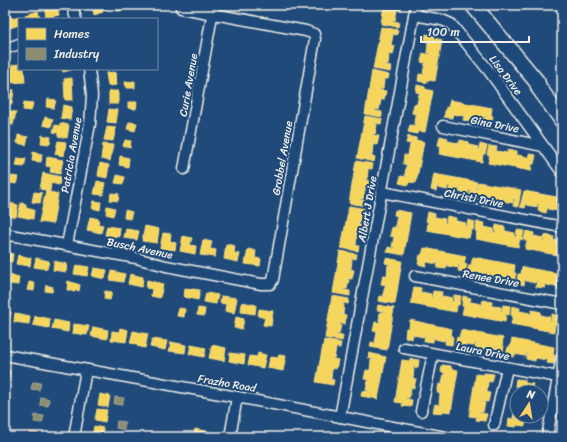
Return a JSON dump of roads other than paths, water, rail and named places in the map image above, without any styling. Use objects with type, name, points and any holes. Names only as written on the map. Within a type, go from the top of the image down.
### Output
[{"type":"highway","points":[[473,5],[536,82],[562,120]]},
{"type":"highway","points":[[536,82],[544,85],[562,104]]},
{"type":"street","points":[[72,5],[76,18]]},
{"type":"street","points":[[181,8],[214,9]]},
{"type":"street","name":"Grobbel Avenue","points":[[214,9],[314,34],[315,43],[274,275],[270,284]]},
{"type":"street","name":"Curie Avenue","points":[[184,169],[214,9]]},
{"type":"street","name":"Lisa Drive","points":[[415,10],[451,24],[489,71],[562,172]]},
{"type":"street","name":"Albert J Drive","points":[[340,417],[415,10]]},
{"type":"street","points":[[5,49],[18,44]]},
{"type":"street","name":"Patricia Avenue","points":[[67,245],[90,124],[92,95],[89,70]]},
{"type":"street","name":"Gina Drive","points":[[443,126],[543,146]]},
{"type":"street","name":"Christi Drive","points":[[382,192],[562,227]]},
{"type":"street","name":"Busch Avenue","points":[[5,234],[136,258],[166,266],[261,284],[270,284]]},
{"type":"street","name":"Renee Drive","points":[[415,276],[562,304]]},
{"type":"street","name":"Laura Drive","points":[[404,348],[558,377]]},
{"type":"street","points":[[422,410],[433,354]]},
{"type":"street","name":"Frazho Road","points":[[5,355],[340,417],[400,432],[445,437]]},
{"type":"street","points":[[547,437],[562,357]]},
{"type":"street","points":[[494,425],[507,368]]},
{"type":"street","points":[[74,437],[86,370]]},
{"type":"street","points":[[230,437],[237,397]]}]
